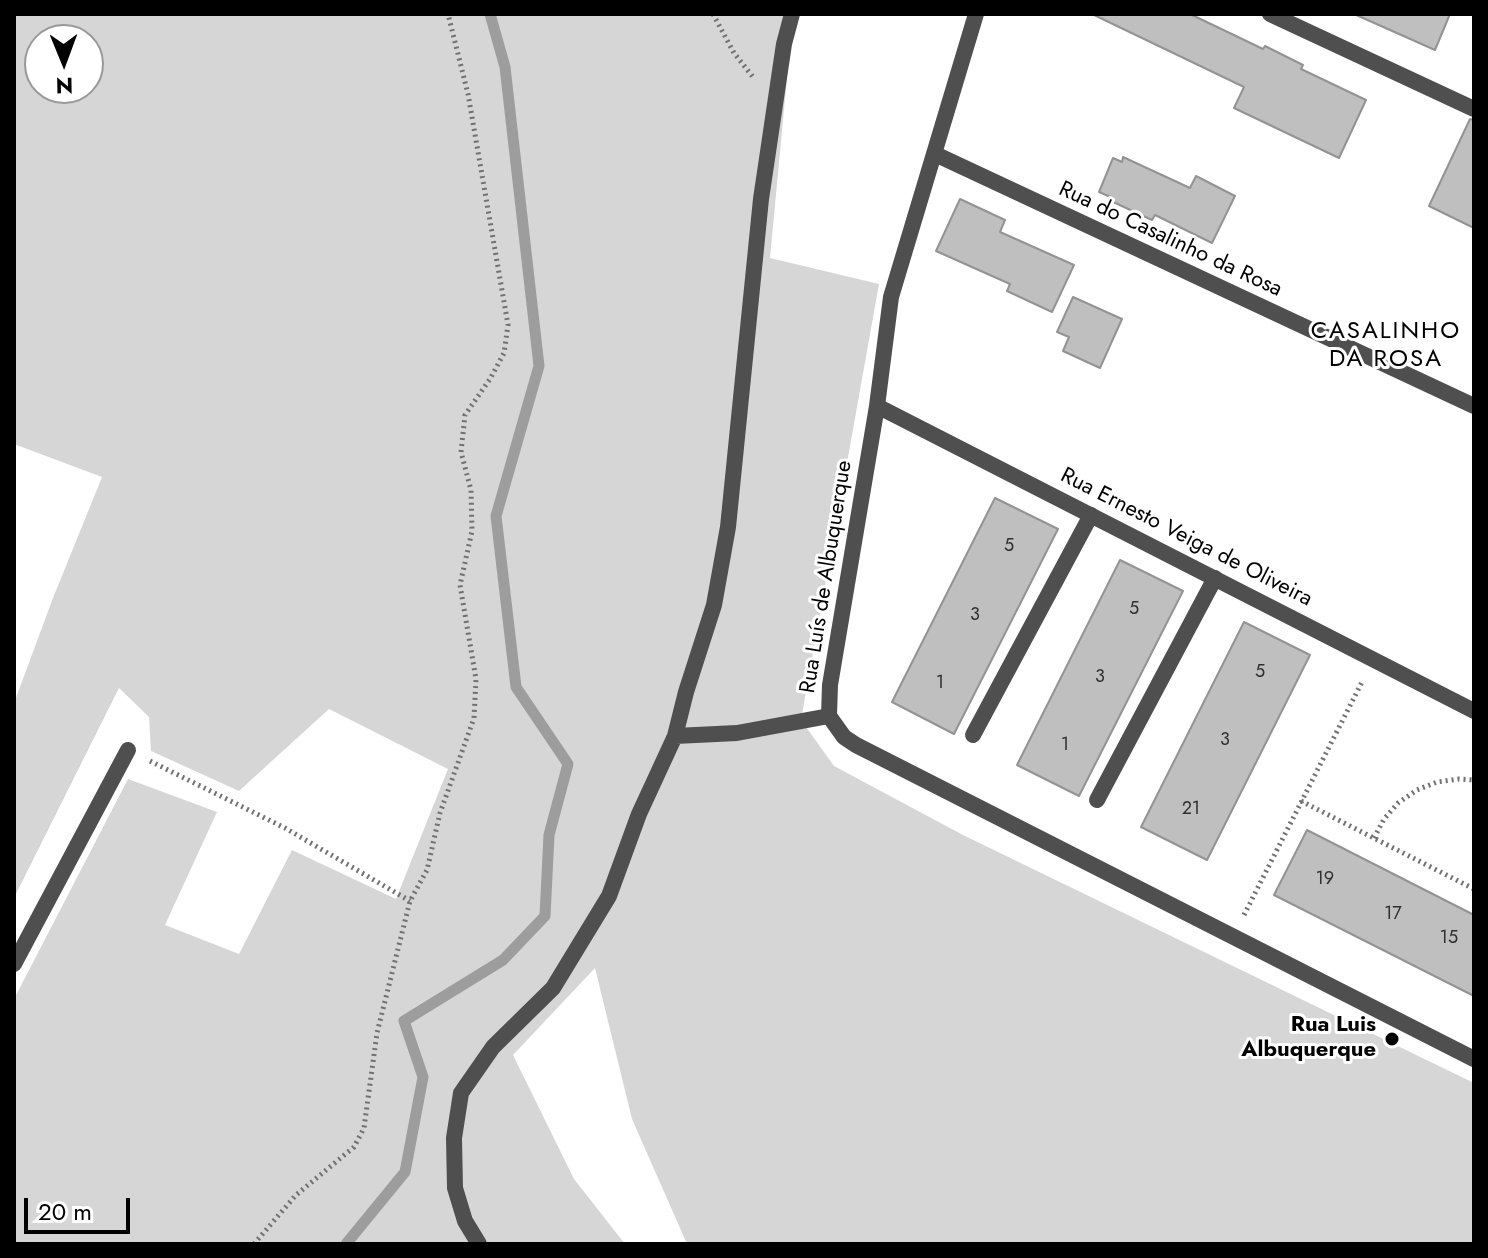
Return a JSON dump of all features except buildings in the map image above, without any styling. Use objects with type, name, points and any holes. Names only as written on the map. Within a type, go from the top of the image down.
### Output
[{"type":"street","points":[[479,1244],[465,1221],[455,1188],[454,1138],[461,1093],[493,1047],[553,988],[609,896],[639,814],[675,736],[714,605],[728,527],[759,215],[784,44],[792,14]]},
{"type":"street","name":"Rua Luís de Albuquerque","points":[[976,14],[891,297],[877,406],[830,685],[829,716],[844,737],[856,745],[1474,1059]]},
{"type":"street","points":[[1270,14],[1474,109]]},
{"type":"street","name":"Rua do Casalinho da Rosa","points":[[935,154],[1474,406]]},
{"type":"street","name":"Rua Ernesto Veiga de Oliveira","points":[[877,406],[1474,711]]},
{"type":"street","points":[[973,735],[1091,515]]},
{"type":"street","points":[[1097,800],[1215,578]]},
{"type":"street","points":[[675,736],[737,733],[829,716]]},
{"type":"street","points":[[14,964],[128,750]]},
{"type":"path","points":[[254,1244],[296,1195],[354,1147],[364,1128],[377,1033],[410,901],[427,870],[440,813],[474,718],[476,679],[460,585],[472,531],[471,490],[461,452],[465,415],[504,353],[508,325],[468,94],[448,14]]},
{"type":"path","points":[[713,14],[734,53],[775,103]]},
{"type":"path","points":[[1233,936],[1373,659]]},
{"type":"path","points":[[128,750],[285,828],[410,901]]},
{"type":"path","points":[[1374,838],[1384,819],[1398,803],[1417,790],[1437,782],[1474,780]]},
{"type":"path","points":[[1301,801],[1474,889]]},
{"type":"shaded area","points":[[14,14],[793,14],[770,258],[879,284],[801,720],[834,766],[963,835],[1474,1083],[1474,1244],[687,1244],[632,1119],[595,968],[513,1055],[574,1179],[625,1244],[14,1244],[14,999],[128,779],[217,812],[165,925],[239,954],[292,850],[396,899],[448,769],[329,709],[239,791],[151,751],[149,717],[119,688],[14,898],[14,703],[102,477],[14,444]]},
{"type":"waterway","points":[[346,1244],[405,1172],[423,1077],[404,1021],[503,960],[545,916],[549,835],[568,764],[516,687],[496,516],[539,366],[505,67],[490,14]]},
{"type":"place","name":"Rua Luis Albuquerque","points":[[1392,1039]]},
{"type":"district","name":"CASALINHO DA ROSA","points":[[1386,346]]}]
